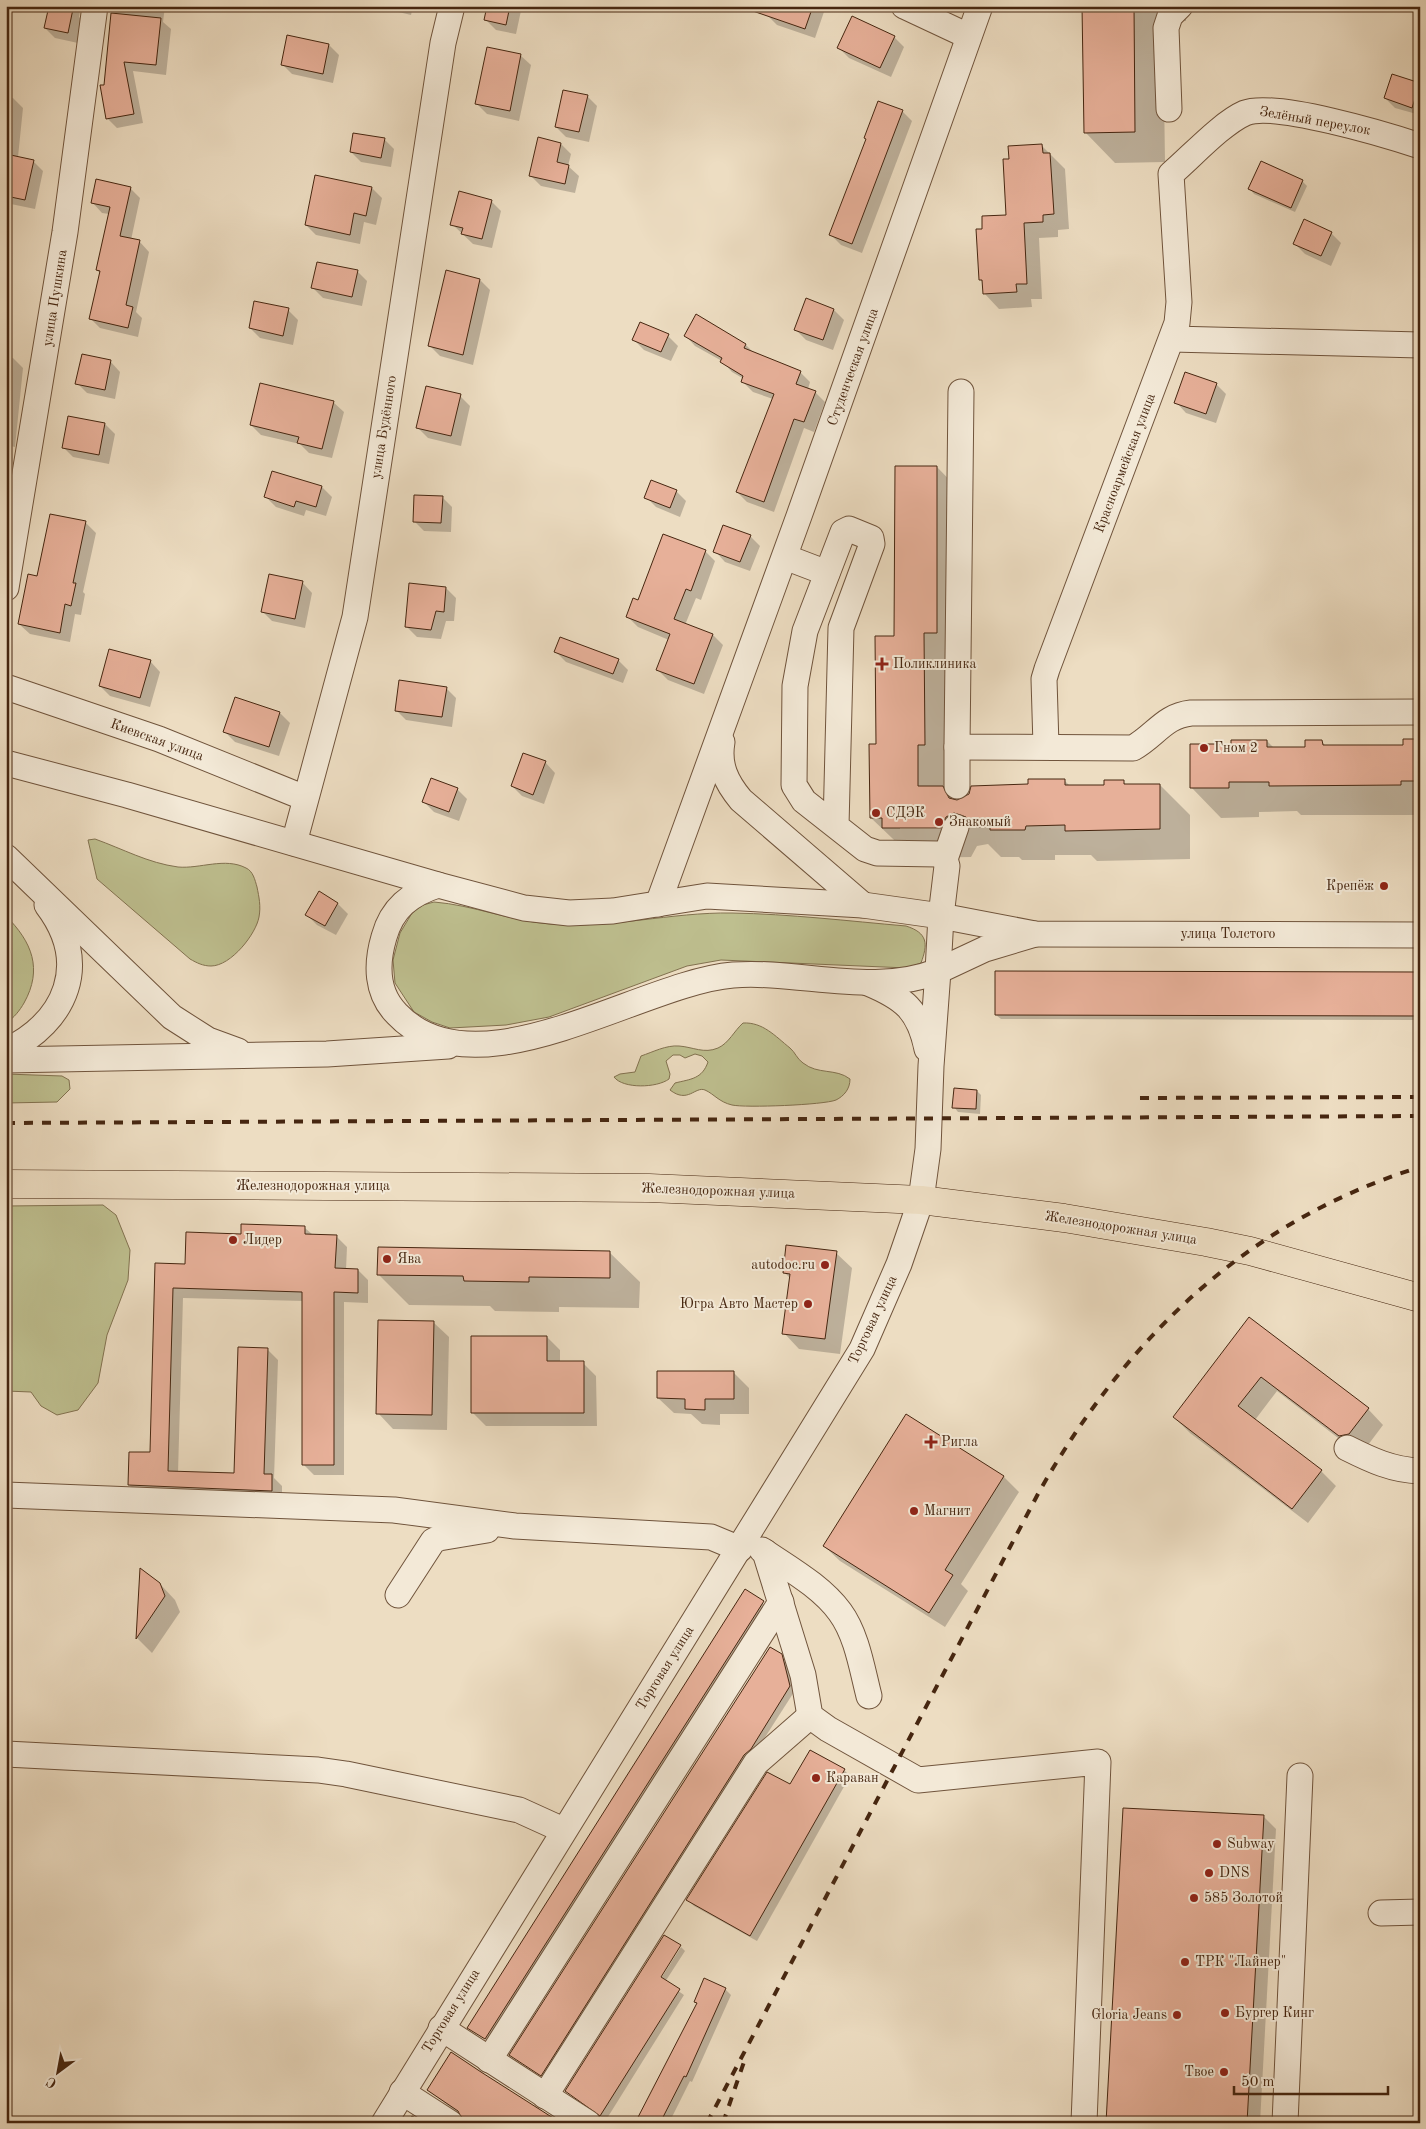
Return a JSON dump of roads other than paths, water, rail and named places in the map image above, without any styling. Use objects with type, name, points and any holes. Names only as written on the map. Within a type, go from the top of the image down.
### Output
[{"type":"main road","name":"Железнодорожная улица","points":[[6,1184],[649,1188],[921,1200],[1073,1219],[1197,1240],[1250,1251],[1420,1298]]},
{"type":"street","name":"улица Пушкина","points":[[6,588],[66,232],[95,6]]},
{"type":"street","name":"улица Будённого","points":[[294,843],[356,617],[443,43],[452,6]]},
{"type":"street","points":[[904,6],[968,36]]},
{"type":"street","name":"Студенческая улица","points":[[724,727],[980,6]]},
{"type":"street","points":[[1169,109],[1166,28],[1170,16],[1180,6]]},
{"type":"street","name":"Зелёный переулок","points":[[1171,174],[1232,120],[1256,110],[1303,116],[1377,131],[1420,146]]},
{"type":"street","name":"Красноармейская улица","points":[[1046,746],[1044,679],[1046,669],[1177,323],[1179,302],[1171,174]]},
{"type":"street","points":[[1172,339],[1420,345]]},
{"type":"street","points":[[957,786],[961,392]]},
{"type":"street","points":[[836,826],[841,628],[872,544],[872,538],[849,529],[844,532],[805,631],[795,686],[794,785],[804,802],[866,849],[877,853],[938,854],[945,859]]},
{"type":"street","points":[[785,558],[827,573]]},
{"type":"street","name":"Киевская улица","points":[[6,687],[159,739],[305,798]]},
{"type":"street","points":[[957,747],[1046,746],[1133,748],[1144,742],[1176,714],[1420,712]]},
{"type":"street","points":[[658,904],[724,727]]},
{"type":"street","points":[[724,727],[720,752],[722,768],[732,789],[740,800],[863,905]]},
{"type":"street","points":[[6,762],[524,908],[569,913],[613,911],[707,896],[863,905],[941,916],[1036,934]]},
{"type":"street","points":[[931,1066],[941,916],[947,866],[945,859],[956,827]]},
{"type":"street","points":[[6,1051],[28,1040],[44,1027],[67,991],[70,970],[66,943],[54,914],[13,863]]},
{"type":"street","points":[[13,863],[172,1017],[190,1030],[227,1048],[268,1056]]},
{"type":"street","points":[[438,885],[411,896],[402,903],[392,917],[381,947],[379,982],[392,1009],[403,1021],[426,1035],[459,1045]]},
{"type":"street","points":[[6,1060],[268,1056],[361,1052],[504,1041],[561,1030],[678,988],[708,979],[732,975],[762,975],[864,982],[914,980],[985,949],[1036,934]]},
{"type":"street","name":"улица Толстого","points":[[1036,934],[1420,936]]},
{"type":"street","points":[[864,982],[892,993],[906,1004],[917,1017],[923,1031],[931,1066]]},
{"type":"street","name":"Торговая улица","points":[[384,2123],[440,2028],[563,1830],[750,1547],[862,1349],[899,1264],[921,1200],[928,1149],[931,1066]]},
{"type":"street","points":[[1347,1448],[1376,1463],[1396,1469],[1420,1471]]},
{"type":"street","points":[[6,1496],[394,1510],[515,1526],[711,1537],[750,1547],[822,1592],[841,1613],[853,1637],[869,1696]]},
{"type":"street","points":[[398,1595],[433,1541],[439,1538],[515,1526]]},
{"type":"street","points":[[750,1547],[781,1602],[803,1675],[810,1716],[828,1729],[918,1780],[1098,1762],[1084,2123]]},
{"type":"street","points":[[489,2060],[781,1602]]},
{"type":"street","points":[[545,2096],[756,1763],[810,1716]]},
{"type":"street","points":[[6,1754],[318,1770],[346,1774],[519,1810],[563,1830]]},
{"type":"street","points":[[1285,2123],[1300,1776]]},
{"type":"street","points":[[1381,1913],[1420,1912]]},
{"type":"street","points":[[440,2028],[588,2123]]},
{"type":"street","points":[[402,2092],[450,2123]]},
{"type":"railway","points":[[1140,1098],[1420,1097]]},
{"type":"railway","points":[[6,1123],[1420,1116]]},
{"type":"railway","points":[[707,2123],[1039,1492],[1074,1436],[1111,1383],[1153,1335],[1198,1292],[1247,1253],[1300,1219],[1358,1190],[1420,1167]]},
{"type":"railway","points":[[723,2123],[745,2059]]},
{"type":"place","name":"Поликлиника","points":[[882,664]]},
{"type":"place","name":"Гном 2","points":[[1204,748]]},
{"type":"place","name":"СДЭК","points":[[876,813]]},
{"type":"place","name":"Знакомый","points":[[939,822]]},
{"type":"place","name":"Крепёж","points":[[1384,886]]},
{"type":"place","name":"Лидер","points":[[233,1240]]},
{"type":"place","name":"Ява","points":[[387,1259]]},
{"type":"place","name":"autodoc.ru","points":[[825,1265]]},
{"type":"place","name":"Югра Авто Мастер","points":[[808,1304]]},
{"type":"place","name":"Ригла","points":[[931,1442]]},
{"type":"place","name":"Магнит","points":[[914,1511]]},
{"type":"place","name":"Караван","points":[[816,1778]]},
{"type":"place","name":"Subway","points":[[1217,1844]]},
{"type":"place","name":"DNS","points":[[1209,1873]]},
{"type":"place","name":"585 Золотой","points":[[1194,1898]]},
{"type":"place","name":"ТРК \"Лайнер\"","points":[[1185,1962]]},
{"type":"place","name":"Бургер Кинг","points":[[1225,2013]]},
{"type":"place","name":"Gloria Jeans","points":[[1177,2015]]},
{"type":"place","name":"Твое","points":[[1224,2072]]}]
